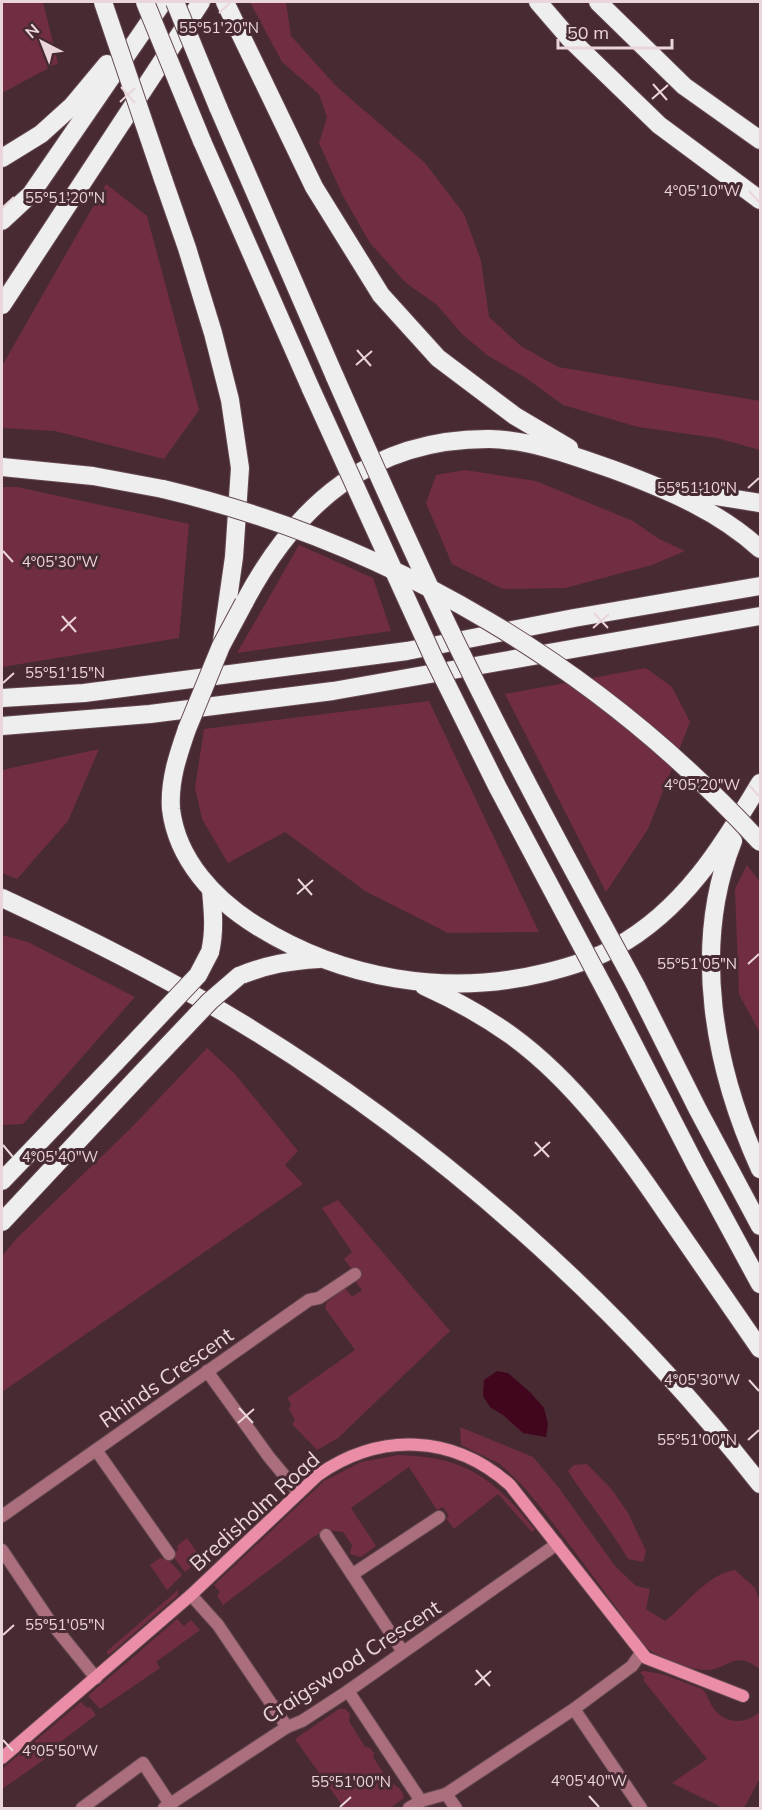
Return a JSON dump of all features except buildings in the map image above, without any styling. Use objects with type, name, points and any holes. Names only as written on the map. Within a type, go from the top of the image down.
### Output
[{"type":"highway","points":[[103,2],[187,248],[213,333],[230,400],[240,468],[234,557],[236,600]]},
{"type":"highway","points":[[145,2],[202,141],[311,389],[434,659],[496,786],[760,1284]]},
{"type":"highway","points":[[2,158],[41,134],[72,106],[158,2]]},
{"type":"highway","points":[[2,221],[31,194],[163,2]]},
{"type":"highway","points":[[174,2],[335,377],[464,659],[760,1226]]},
{"type":"highway","points":[[2,305],[201,2]]},
{"type":"highway","points":[[225,2],[314,187],[381,294],[438,358],[515,416],[593,462]]},
{"type":"highway","points":[[538,2],[569,38],[659,125],[760,200]]},
{"type":"highway","points":[[598,2],[684,86],[760,140]]},
{"type":"highway","points":[[756,544],[699,506],[658,486],[593,462],[532,445],[490,439],[434,444],[387,458],[337,487],[305,514],[236,600],[221,646],[175,764],[171,808],[179,839],[200,876],[224,903],[243,917],[286,943],[321,959],[366,973],[443,984],[503,981],[565,968],[615,948],[659,919],[679,900],[722,846],[760,783]]},
{"type":"highway","points":[[2,467],[93,476],[163,489],[228,506],[345,549],[410,577],[491,621],[577,677],[676,758],[760,842]]},
{"type":"highway","points":[[658,486],[760,503]]},
{"type":"highway","points":[[2,698],[84,693],[407,651],[574,618],[760,586]]},
{"type":"highway","points":[[2,726],[150,714],[333,691],[760,616]]},
{"type":"highway","points":[[748,803],[726,858],[717,890],[711,928],[711,992],[722,1057],[738,1110],[760,1169]]},
{"type":"highway","points":[[2,1181],[198,975],[210,952],[214,938],[211,890]]},
{"type":"highway","points":[[2,898],[98,944],[243,1024],[322,1076],[464,1182],[551,1258],[629,1334],[724,1438],[760,1484]]},
{"type":"highway","points":[[2,1222],[210,1001],[239,976],[275,963],[321,959]]},
{"type":"highway","points":[[411,980],[462,1004],[511,1035],[573,1090],[643,1179],[760,1349]]},
{"type":"street","name":"Rhinds Crescent","points":[[2,1516],[309,1300],[319,1298],[355,1274]]},
{"type":"street","points":[[207,1371],[269,1458],[298,1492]]},
{"type":"street","name":"Bredisholm Road","points":[[2,1758],[191,1595],[298,1492],[336,1463],[372,1448],[397,1444],[422,1445],[450,1451],[496,1472],[510,1485],[641,1653],[652,1662],[743,1696]]},
{"type":"street","points":[[96,1450],[169,1554]]},
{"type":"street","points":[[353,1574],[439,1517]]},
{"type":"street","points":[[326,1534],[403,1652]]},
{"type":"street","name":"Craigswood Crescent","points":[[167,1806],[286,1727],[302,1721],[348,1691],[488,1595],[557,1544]]},
{"type":"street","points":[[2,1550],[49,1620],[96,1678]]},
{"type":"street","points":[[191,1595],[218,1625],[286,1727]]},
{"type":"street","points":[[409,1809],[421,1801],[446,1794],[574,1709],[632,1666],[641,1653]]},
{"type":"street","points":[[348,1691],[421,1801]]},
{"type":"street","points":[[574,1709],[641,1809]]},
{"type":"street","points":[[82,1809],[143,1763],[167,1806]]},
{"type":"street","points":[[446,1794],[456,1809]]},
{"type":"shaded area","points":[[2,2],[43,2],[58,63],[2,93]]},
{"type":"shaded area","points":[[250,2],[286,2],[291,36],[336,86],[425,163],[464,214],[481,261],[489,317],[521,346],[558,367],[760,401],[760,450],[717,438],[638,427],[563,405],[526,378],[487,355],[462,334],[436,304],[406,283],[370,243],[343,196],[319,143],[327,117],[319,94],[282,62]]},
{"type":"shaded area","points":[[106,184],[147,216],[199,410],[164,459],[55,431],[2,428],[2,366]]},
{"type":"shaded area","points":[[465,470],[536,481],[633,521],[659,539],[685,551],[652,565],[565,588],[503,589],[452,564],[426,503],[436,475]]},
{"type":"shaded area","points":[[2,487],[17,487],[189,524],[179,638],[2,667]]},
{"type":"shaded area","points":[[299,545],[373,578],[391,631],[237,653]]},
{"type":"shaded area","points":[[646,668],[672,687],[690,722],[648,829],[606,892],[505,694]]},
{"type":"shaded area","points":[[429,701],[539,932],[448,933],[365,891],[285,832],[228,863],[202,819],[195,788],[204,729]]},
{"type":"shaded area","points":[[99,749],[68,821],[17,879],[2,873],[2,770]]},
{"type":"shaded area","points":[[747,865],[760,882],[760,1033],[739,994],[735,889]]},
{"type":"shaded area","points":[[2,935],[28,942],[135,997],[23,1124],[2,1125]]},
{"type":"shaded area","points":[[207,1048],[235,1074],[298,1151],[285,1165],[303,1184],[2,1392],[2,1256],[17,1238],[132,1127]]},
{"type":"shaded area","points":[[338,1200],[450,1331],[338,1438],[317,1450],[292,1424],[295,1420],[289,1409],[291,1404],[287,1398],[355,1350],[325,1308],[327,1302],[345,1288],[352,1297],[362,1290],[355,1281],[359,1278],[344,1259],[352,1252],[322,1208]]},
{"type":"shaded area","points":[[497,1371],[508,1373],[544,1408],[548,1424],[546,1437],[523,1433],[490,1407],[483,1396],[484,1380]]},
{"type":"shaded area","points":[[460,1427],[533,1457],[559,1488],[615,1566],[636,1586],[650,1589],[646,1609],[665,1621],[715,1577],[735,1570],[755,1588],[760,1602],[760,1669],[743,1660],[736,1660],[713,1669],[699,1670],[651,1651],[634,1634],[523,1486],[500,1464],[461,1445]]},
{"type":"shaded area","points":[[398,1455],[443,1460],[477,1474],[506,1497],[535,1530],[532,1532],[498,1494],[454,1529],[446,1518],[449,1516],[443,1507],[437,1510],[409,1467],[351,1508],[376,1546],[361,1557],[350,1554],[352,1545],[343,1532],[327,1530],[313,1537],[223,1605],[217,1596],[220,1592],[214,1585],[324,1481],[361,1462]]},
{"type":"shaded area","points":[[587,1464],[613,1491],[628,1513],[646,1551],[643,1562],[628,1559],[568,1471],[574,1465]]},
{"type":"shaded area","points":[[187,1538],[201,1558],[185,1572],[172,1555],[178,1550],[177,1546]]},
{"type":"shaded area","points":[[160,1558],[167,1558],[182,1575],[167,1590],[150,1565]]},
{"type":"shaded area","points":[[178,1590],[178,1595],[109,1655],[106,1652]]},
{"type":"shaded area","points":[[177,1619],[184,1626],[191,1620],[200,1630],[156,1662],[160,1668],[100,1709],[88,1696]]},
{"type":"shaded area","points":[[640,1672],[662,1674],[702,1689],[714,1709],[724,1718],[742,1721],[760,1712],[760,1778],[744,1808],[723,1808],[672,1783],[707,1759],[643,1680],[645,1678]]},
{"type":"shaded area","points":[[81,1702],[87,1708],[90,1707],[96,1715],[51,1749],[45,1759],[2,1789],[2,1769]]},
{"type":"shaded area","points":[[339,1709],[345,1709],[350,1714],[349,1721],[365,1747],[370,1748],[384,1774],[401,1791],[404,1798],[390,1808],[344,1808],[295,1739]]}]
